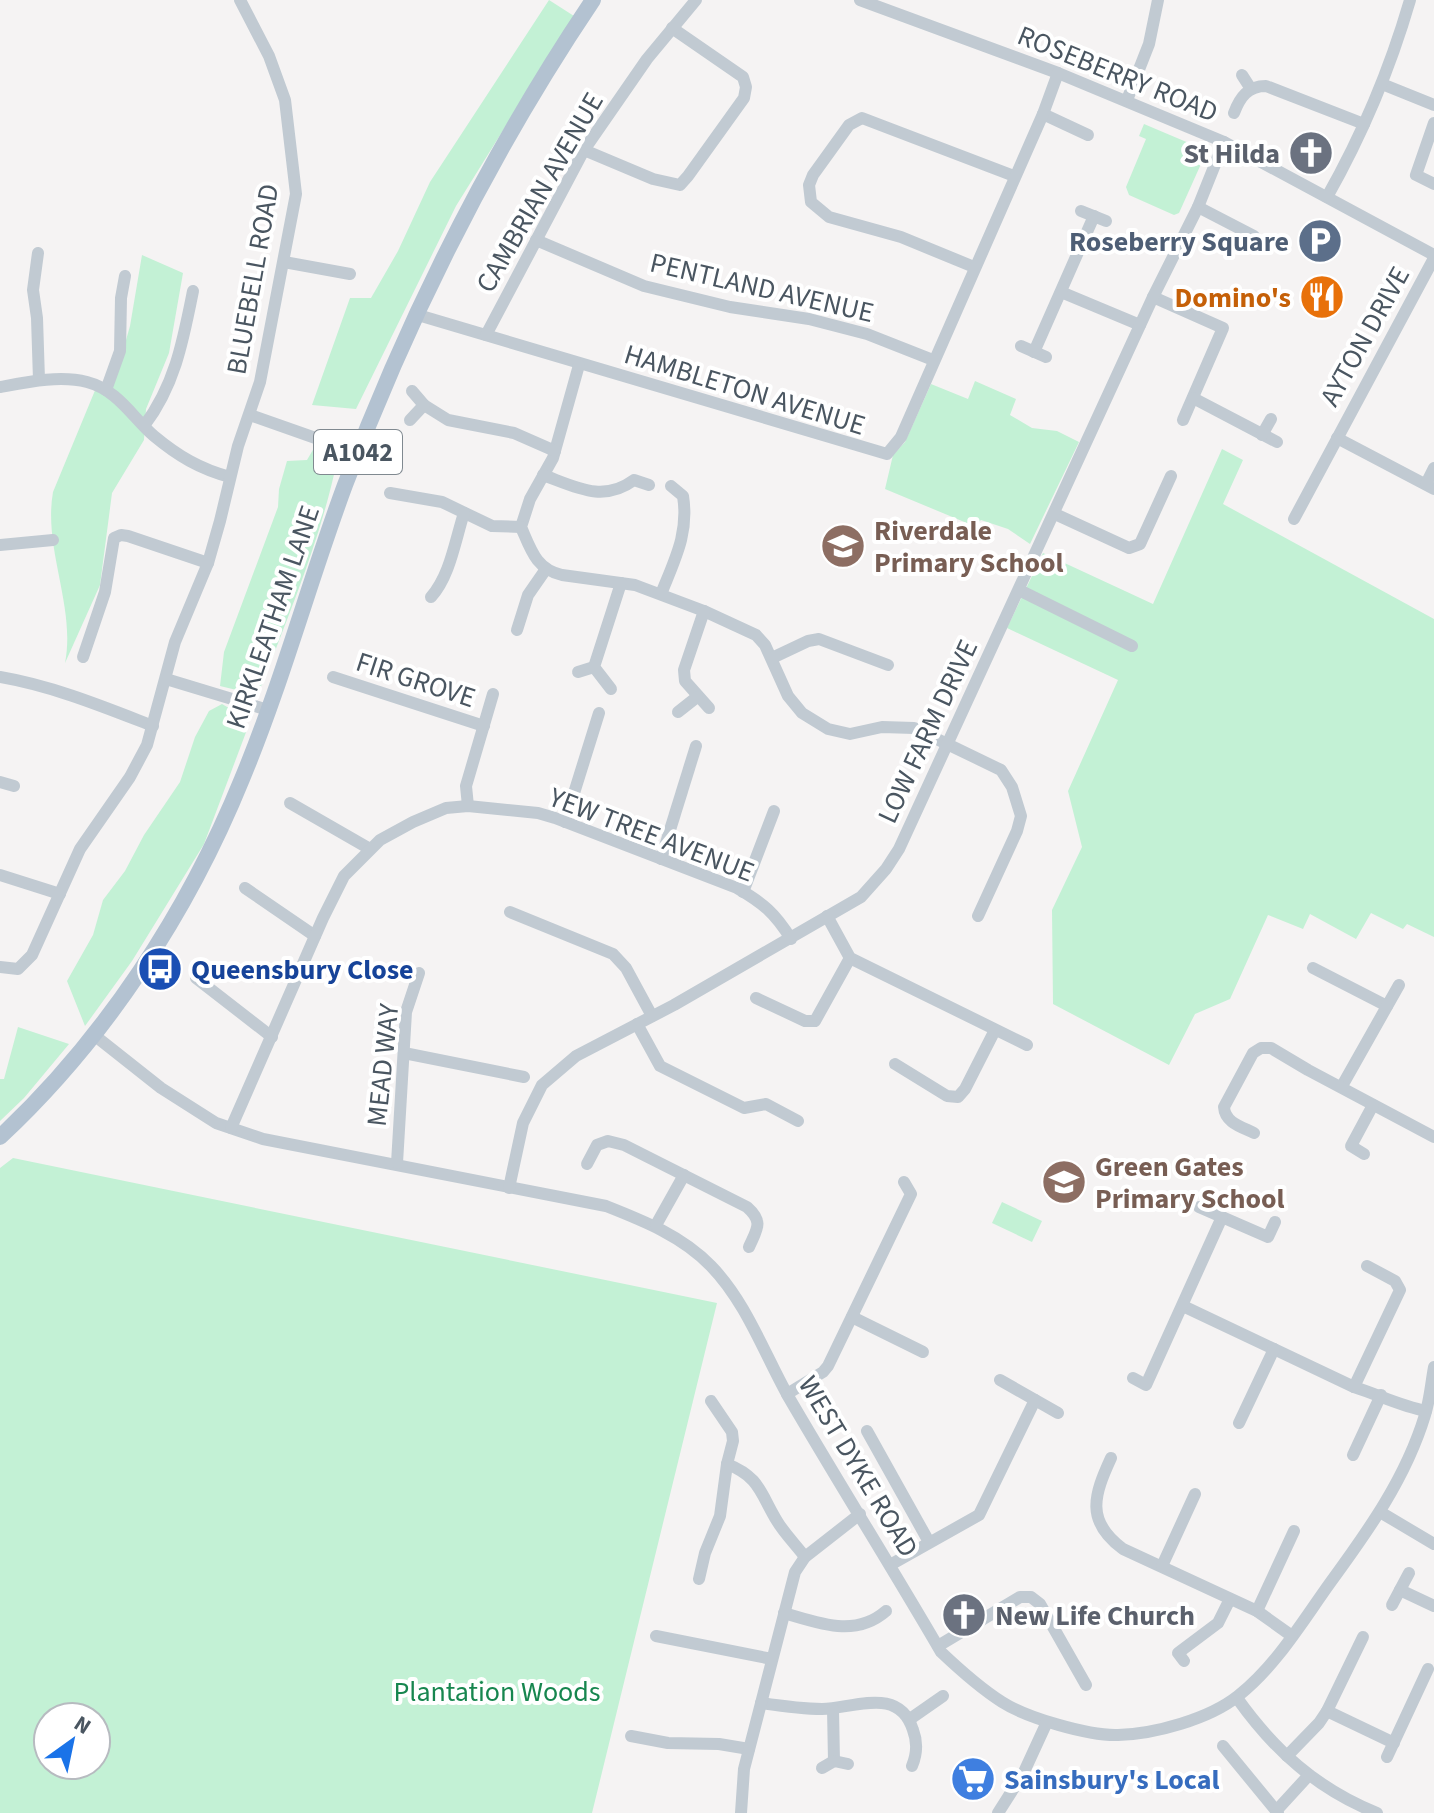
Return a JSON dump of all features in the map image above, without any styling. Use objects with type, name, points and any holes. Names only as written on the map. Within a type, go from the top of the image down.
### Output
[{"type":"main road","name":"KIRKLEATHAM LANE","points":[[0,1137],[34,1105],[94,1035],[141,968],[184,897],[242,781],[358,453],[418,315],[474,198],[593,0]]},
{"type":"street","name":"BLUEBELL ROAD","points":[[0,967],[18,969],[32,955],[80,849],[130,777],[153,726],[175,642],[208,563],[238,446],[260,382],[296,194],[285,100],[269,56],[240,0]]},
{"type":"street","name":"CAMBRIAN AVENUE","points":[[486,335],[584,150],[647,59],[696,0]]},
{"type":"street","name":"ROSEBERRY ROAD","points":[[860,0],[1058,73],[1224,142],[1434,256]]},
{"type":"street","points":[[1127,100],[1149,44],[1158,0]]},
{"type":"street","points":[[1327,197],[1382,84],[1410,0]]},
{"type":"street","points":[[584,150],[653,179],[680,185],[688,176],[744,98],[746,87],[743,77],[672,28]]},
{"type":"street","name":"HAMBLETON AVENUE","points":[[418,315],[887,454],[901,437],[1043,114],[1058,73]]},
{"type":"street","points":[[1242,75],[1251,89]]},
{"type":"street","points":[[1382,84],[1434,105]]},
{"type":"street","points":[[1234,113],[1241,98],[1251,89],[1272,87],[1364,124]]},
{"type":"street","points":[[1043,114],[1088,135]]},
{"type":"street","points":[[974,267],[901,237],[823,214],[811,202],[809,194],[813,175],[849,125],[862,118],[1014,176]]},
{"type":"street","points":[[1434,123],[1429,154],[1416,175],[1434,184]]},
{"type":"street","name":"LOW FARM DRIVE","points":[[509,1188],[523,1123],[542,1085],[576,1056],[791,939],[861,897],[886,869],[899,849],[1153,297],[1198,207],[1224,142]]},
{"type":"street","points":[[1198,207],[1254,236]]},
{"type":"street","points":[[1021,346],[1040,354],[1061,292],[1100,218],[1081,211]]},
{"type":"street","name":"PENTLAND AVENUE","points":[[536,240],[644,286],[730,307],[809,319],[867,334],[933,360]]},
{"type":"street","points":[[38,253],[33,290],[39,380]]},
{"type":"street","name":"AYTON DRIVE","points":[[1294,519],[1434,256]]},
{"type":"street","points":[[284,262],[350,274]]},
{"type":"street","points":[[106,390],[120,351],[121,298],[125,276]]},
{"type":"street","points":[[144,426],[172,381],[193,291]]},
{"type":"street","points":[[1061,292],[1140,325]]},
{"type":"street","points":[[1153,297],[1223,328],[1183,420]]},
{"type":"street","points":[[579,365],[555,451],[524,511],[521,527],[540,565],[562,575],[621,583],[661,594],[756,635],[772,658],[788,696],[802,713],[828,729],[850,734],[898,726],[914,728],[1001,770],[1012,787],[1021,816],[978,916]]},
{"type":"street","points":[[0,387],[39,380],[84,381],[106,390],[123,402],[144,426],[192,464],[230,477]]},
{"type":"street","points":[[412,391],[424,405],[448,420],[514,433],[555,451]]},
{"type":"street","points":[[1193,398],[1277,442]]},
{"type":"street","points":[[410,420],[424,405]]},
{"type":"street","points":[[250,415],[358,453]]},
{"type":"street","points":[[1262,435],[1271,419]]},
{"type":"street","name":"AYTON DRIVE","points":[[1337,438],[1430,487]]},
{"type":"street","points":[[1430,487],[1434,468]]},
{"type":"street","points":[[543,475],[600,492],[612,493],[634,480],[649,485]]},
{"type":"street","points":[[1055,514],[1129,548],[1140,544],[1171,476]]},
{"type":"street","points":[[661,594],[684,535],[689,493],[671,486]]},
{"type":"street","points":[[390,493],[442,502],[492,526],[521,527]]},
{"type":"street","points":[[431,597],[448,574],[464,513]]},
{"type":"street","points":[[83,657],[105,592],[114,538],[128,536],[208,563]]},
{"type":"street","points":[[0,545],[53,540]]},
{"type":"street","points":[[517,630],[528,595],[546,569]]},
{"type":"street","points":[[594,667],[621,583]]},
{"type":"street","points":[[1019,590],[1132,646]]},
{"type":"street","points":[[704,611],[684,670],[685,681],[709,708]]},
{"type":"street","points":[[772,658],[819,639],[888,665]]},
{"type":"street","points":[[578,672],[594,667]]},
{"type":"street","points":[[594,667],[611,689]]},
{"type":"street","points":[[0,677],[97,704],[153,726]]},
{"type":"street","name":"FIR GROVE","points":[[333,677],[484,726]]},
{"type":"street","points":[[166,679],[268,710]]},
{"type":"street","points":[[468,806],[466,786],[493,694]]},
{"type":"street","points":[[678,712],[697,697]]},
{"type":"street","points":[[565,822],[600,723]]},
{"type":"street","points":[[661,859],[690,751]]},
{"type":"street","points":[[0,782],[14,786]]},
{"type":"street","points":[[296,801],[370,849]]},
{"type":"street","name":"YEW TREE AVENUE","points":[[231,1128],[344,876],[370,849],[413,822],[446,808],[468,806],[538,813],[565,822],[743,892],[761,902],[777,917],[791,939]]},
{"type":"street","points":[[743,892],[774,811]]},
{"type":"street","points":[[0,875],[60,894]]},
{"type":"street","points":[[258,880],[248,890],[315,936]]},
{"type":"street","points":[[510,912],[613,954],[626,968],[652,1016]]},
{"type":"street","points":[[827,916],[850,958],[1027,1045]]},
{"type":"street","points":[[756,998],[805,1021],[815,1021],[850,958]]},
{"type":"street","points":[[1313,968],[1387,1006]]},
{"type":"street","name":"MEAD WAY","points":[[397,1163],[406,1012],[419,973]]},
{"type":"street","points":[[205,979],[272,1037]]},
{"type":"street","points":[[1342,1086],[1399,985]]},
{"type":"street","points":[[637,1024],[660,1066],[744,1108],[766,1104],[798,1121]]},
{"type":"street","points":[[895,1064],[947,1096],[958,1097],[995,1030]]},
{"type":"street","name":"WEST DYKE ROAD","points":[[94,1035],[161,1088],[216,1123],[263,1139],[606,1206],[656,1225],[710,1265],[726,1284],[762,1343],[787,1394],[938,1646],[968,1677],[1003,1703],[1047,1722],[1116,1735],[1170,1727],[1237,1698],[1268,1668],[1380,1512],[1404,1466],[1426,1411],[1434,1367]]},
{"type":"street","points":[[1254,1133],[1229,1120],[1224,1115],[1224,1107],[1253,1053],[1261,1048],[1271,1048],[1434,1137]]},
{"type":"street","points":[[404,1053],[524,1077]]},
{"type":"street","points":[[1364,1154],[1351,1146],[1373,1105]]},
{"type":"street","points":[[587,1164],[597,1145],[608,1141],[624,1145],[747,1207],[757,1216],[758,1225],[749,1247]]},
{"type":"street","points":[[656,1225],[684,1175]]},
{"type":"street","points":[[787,1394],[828,1366],[911,1194],[904,1182]]},
{"type":"street","points":[[1199,1207],[1268,1237],[1275,1222]]},
{"type":"street","points":[[1133,1378],[1146,1385],[1222,1217]]},
{"type":"street","points":[[1354,1387],[1400,1290],[1395,1281],[1367,1266]]},
{"type":"street","points":[[1183,1306],[1354,1387],[1381,1395],[1401,1406],[1426,1411]]},
{"type":"street","points":[[852,1317],[923,1352]]},
{"type":"street","points":[[1239,1423],[1274,1349]]},
{"type":"street","points":[[1000,1380],[1058,1413]]},
{"type":"street","points":[[1353,1455],[1381,1395]]},
{"type":"street","points":[[890,1565],[979,1515],[1035,1400]]},
{"type":"street","points":[[699,1579],[705,1553],[720,1516],[733,1441],[732,1432],[711,1401]]},
{"type":"street","points":[[867,1431],[929,1542]]},
{"type":"street","points":[[1111,1458],[1095,1497],[1103,1531],[1123,1549],[1257,1611],[1292,1636]]},
{"type":"street","points":[[727,1464],[751,1477],[762,1490],[776,1520],[805,1557]]},
{"type":"street","points":[[1162,1566],[1195,1494]]},
{"type":"street","points":[[1380,1512],[1434,1544]]},
{"type":"street","points":[[741,1813],[741,1786],[749,1749],[795,1572],[805,1557],[860,1514]]},
{"type":"street","points":[[1257,1611],[1294,1531]]},
{"type":"street","points":[[1392,1605],[1409,1573]]},
{"type":"street","points":[[1400,1590],[1434,1606]]},
{"type":"street","points":[[938,1646],[1020,1597],[1031,1597],[1040,1604],[1086,1685]]},
{"type":"street","points":[[1184,1661],[1178,1653],[1218,1623],[1230,1599]]},
{"type":"street","points":[[784,1613],[831,1627],[862,1626],[875,1621],[886,1611]]},
{"type":"street","points":[[875,1621],[882,1633]]},
{"type":"street","points":[[671,1623],[663,1637],[772,1659]]},
{"type":"street","points":[[1287,1756],[1327,1711],[1363,1637]]},
{"type":"street","points":[[1387,1757],[1428,1669]]},
{"type":"street","points":[[910,1719],[935,1697]]},
{"type":"street","points":[[1237,1698],[1262,1733],[1309,1775],[1377,1813]]},
{"type":"street","points":[[761,1703],[798,1709],[833,1709],[879,1701],[896,1707],[910,1719],[919,1757]]},
{"type":"street","points":[[833,1709],[834,1761]]},
{"type":"street","points":[[1327,1711],[1394,1743]]},
{"type":"street","points":[[1002,1812],[1047,1722]]},
{"type":"street","points":[[646,1739],[649,1724]]},
{"type":"street","points":[[631,1736],[668,1743],[719,1744],[749,1749]]},
{"type":"street","points":[[1223,1746],[1277,1812],[1309,1775]]},
{"type":"street","points":[[822,1768],[834,1761],[848,1764]]},
{"type":"green space","points":[[549,0],[574,16],[456,206],[356,409],[312,405],[350,298],[371,298],[398,251],[430,182]]},
{"type":"green space","points":[[1144,124],[1203,149],[1205,155],[1179,213],[1174,215],[1129,195],[1126,187],[1146,139],[1139,136]]},
{"type":"green space","points":[[142,255],[183,273],[169,353],[146,409],[144,440],[112,493],[100,585],[65,663],[66,621],[52,535],[53,492],[96,388],[110,396],[130,326]]},
{"type":"green space","points":[[975,381],[1016,399],[1010,415],[1032,428],[1057,431],[1079,442],[1030,544],[1008,529],[981,520],[974,526],[885,489],[893,455],[905,442],[931,384],[968,399]]},
{"type":"green space","points":[[314,448],[337,461],[314,546],[262,685],[249,693],[220,686],[224,652],[278,507],[279,489],[287,461],[307,460]]},
{"type":"green space","points":[[1222,449],[1243,460],[1223,504],[1434,619],[1434,937],[1407,924],[1403,929],[1371,913],[1356,939],[1310,914],[1303,929],[1268,915],[1230,999],[1195,1014],[1169,1065],[1053,1004],[1052,910],[1082,847],[1068,791],[1118,680],[1007,628],[1043,553],[1153,604]]},
{"type":"green space","points":[[222,704],[241,715],[248,727],[204,844],[132,961],[85,1026],[67,981],[93,935],[103,900],[125,871],[144,835],[180,782],[195,737],[209,711]]},
{"type":"green space","points":[[18,1027],[69,1044],[24,1098],[0,1121],[0,1079],[4,1079]]},
{"type":"green space","name":"Plantation Woods","points":[[13,1158],[717,1303],[592,1813],[0,1813],[0,1168]]},
{"type":"green space","points":[[1002,1202],[1042,1221],[1032,1242],[992,1223]]},
{"type":"place","name":"St Hilda","points":[[1311,153]]},
{"type":"place","name":"Roseberry Square","points":[[1320,241]]},
{"type":"place","name":"Domino's","points":[[1322,297]]},
{"type":"place","name":"Riverdale Primary School","points":[[843,546]]},
{"type":"place","name":"Queensbury Close","points":[[160,969]]},
{"type":"place","name":"Green Gates Primary School","points":[[1064,1182]]},
{"type":"place","name":"New Life Church","points":[[964,1615]]},
{"type":"place","name":"Sainsbury's Local","points":[[973,1779]]}]
